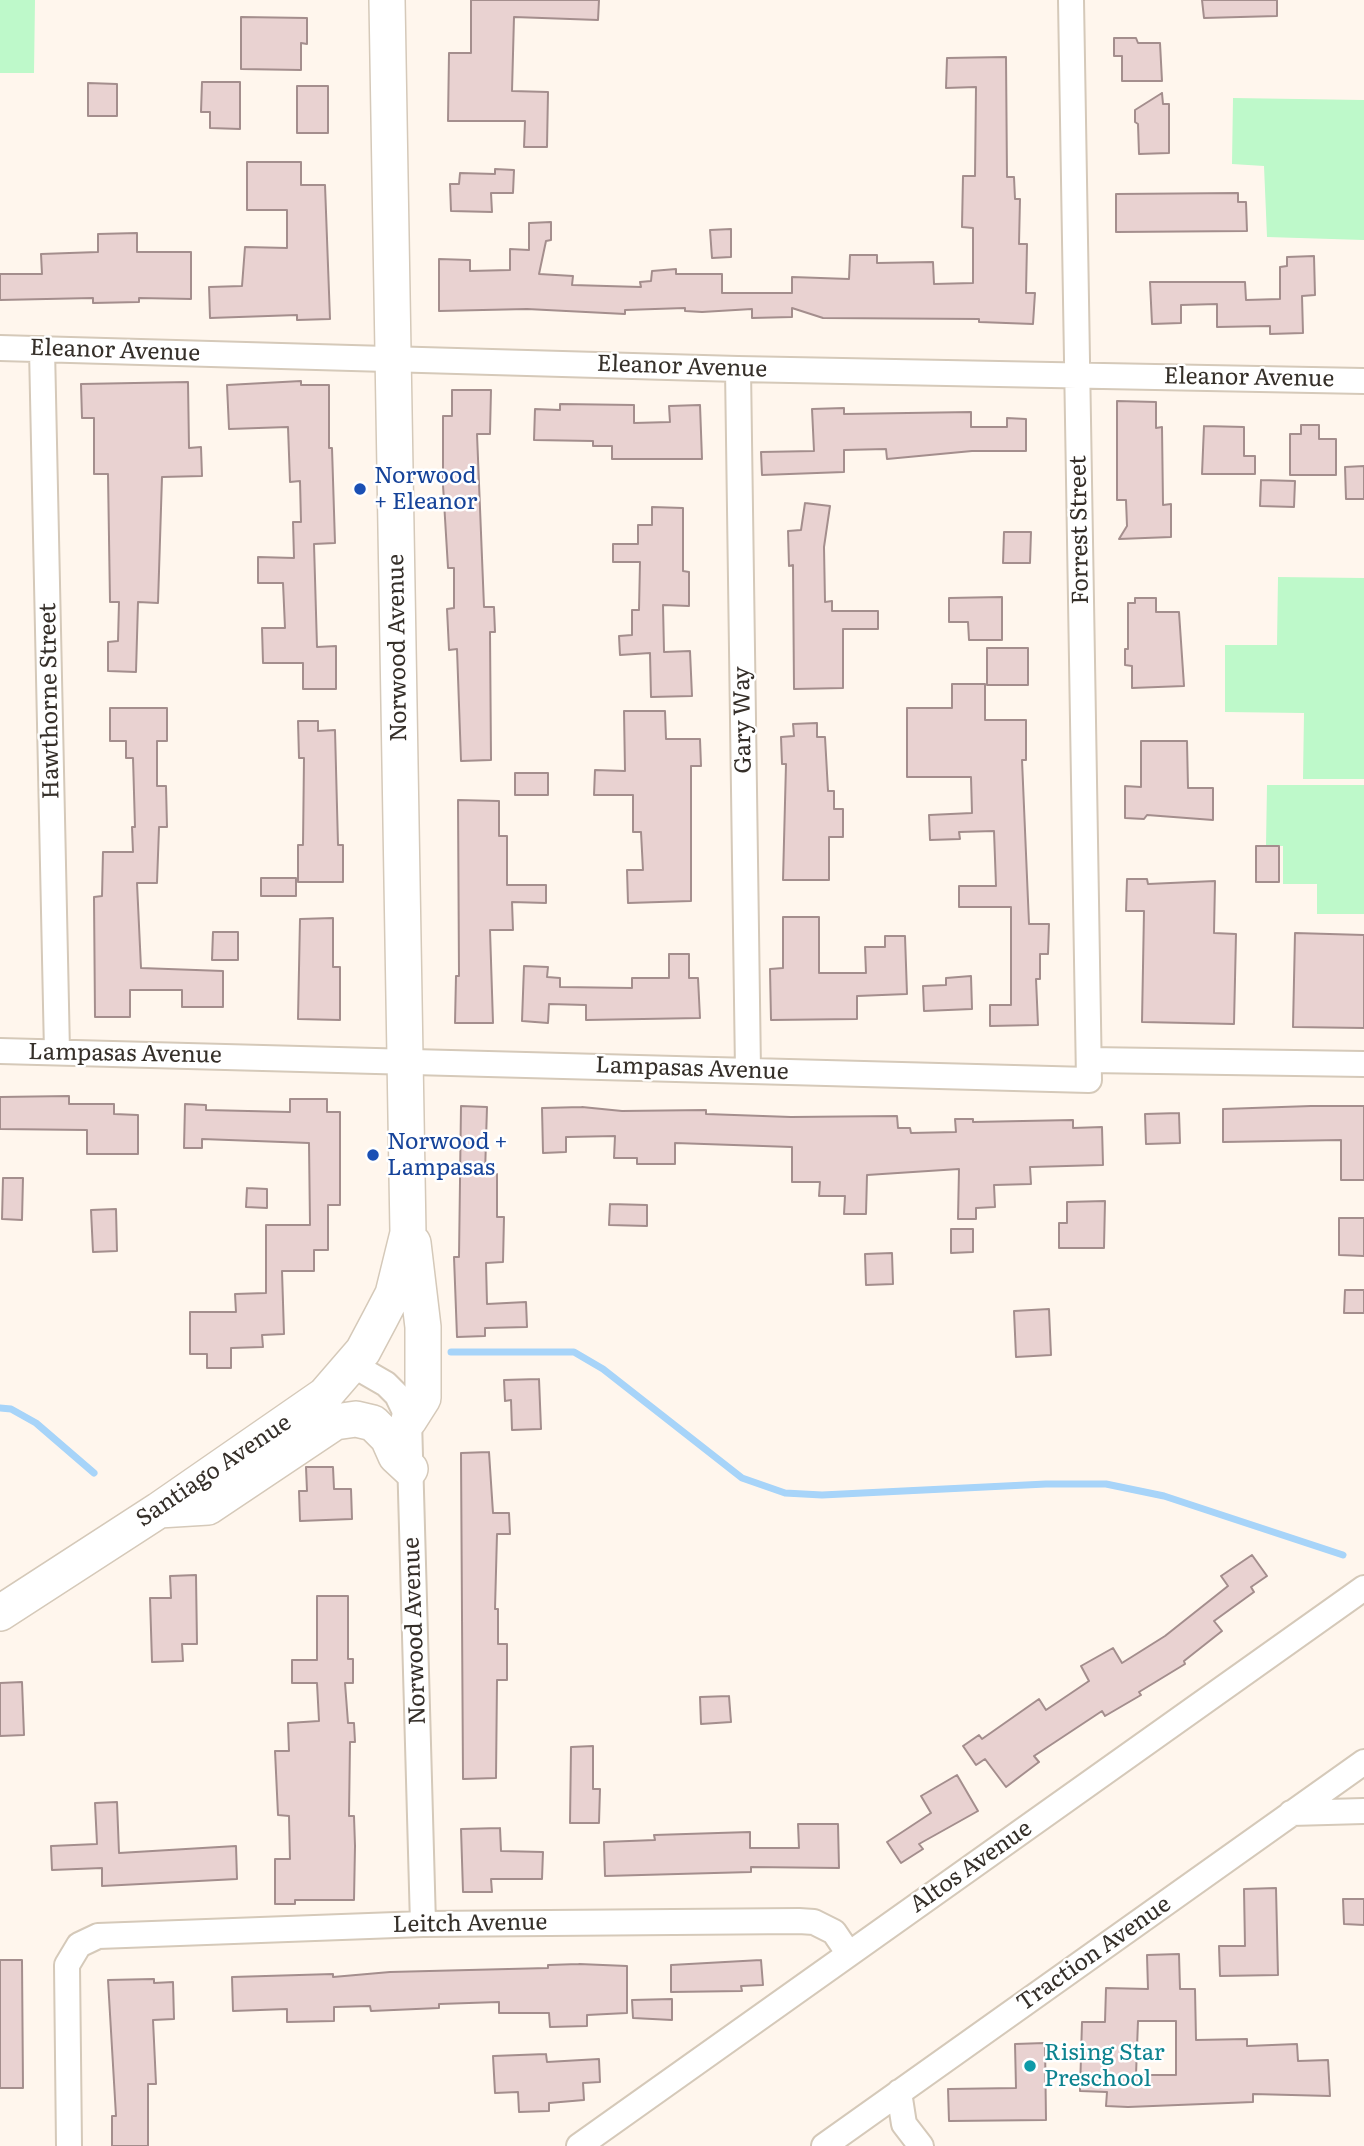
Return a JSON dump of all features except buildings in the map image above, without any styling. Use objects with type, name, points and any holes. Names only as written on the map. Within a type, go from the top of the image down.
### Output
[{"type":"main road","name":"Norwood Avenue","points":[[387,0],[409,1210],[408,1233],[393,1294]]},
{"type":"main road","points":[[409,1210],[423,1327],[423,1398],[409,1420]]},
{"type":"main road","name":"Santiago Avenue","points":[[0,1614],[159,1510],[325,1395],[353,1365],[393,1294]]},
{"type":"main road","points":[[159,1510],[208,1507],[335,1422],[356,1419],[373,1423],[388,1438],[396,1456],[410,1469]]},
{"type":"street","name":"Forrest Street","points":[[1071,0],[1089,1059]]},
{"type":"street","name":"Eleanor Avenue","points":[[0,348],[738,369],[1364,381]]},
{"type":"street","name":"Hawthorne Street","points":[[43,349],[57,1052]]},
{"type":"street","name":"Gary Way","points":[[738,369],[748,1070]]},
{"type":"street","name":"Lampasas Avenue","points":[[0,1051],[1089,1080],[1089,1059]]},
{"type":"street","points":[[1089,1059],[1364,1064]]},
{"type":"street","name":"Norwood Avenue","points":[[353,1365],[386,1384],[397,1395],[409,1420],[422,1924]]},
{"type":"street","name":"Altos Avenue","points":[[579,2146],[1364,1588]]},
{"type":"street","name":"Traction Avenue","points":[[824,2146],[1364,1762]]},
{"type":"street","points":[[1291,1813],[1364,1811]]},
{"type":"street","name":"Leitch Avenue","points":[[69,2146],[66,1973],[69,1957],[79,1945],[110,1934],[422,1924],[805,1921],[834,1932],[849,1954]]},
{"type":"street","points":[[899,2092],[904,2124],[922,2146]]},
{"type":"green space","points":[[0,0],[35,0],[34,73],[0,73]]},
{"type":"green space","points":[[1233,98],[1364,100],[1364,240],[1267,237],[1264,166],[1232,164]]},
{"type":"green space","points":[[1278,577],[1364,578],[1364,779],[1303,779],[1304,713],[1225,712],[1225,645],[1277,645]]},
{"type":"green space","points":[[1267,785],[1364,785],[1364,914],[1317,914],[1317,884],[1283,884],[1283,846],[1266,846]]},
{"type":"waterway","points":[[451,1352],[574,1352],[603,1369],[742,1478],[785,1493],[822,1495],[1046,1484],[1106,1484],[1164,1496],[1343,1555]]},
{"type":"waterway","points":[[0,1408],[11,1409],[36,1423],[94,1473]]},
{"type":"place","name":"Norwood + Eleanor","points":[[360,489]]},
{"type":"place","name":"Norwood + Lampasas","points":[[373,1155]]},
{"type":"place","name":"Rising Star Preschool","points":[[1030,2066]]}]
